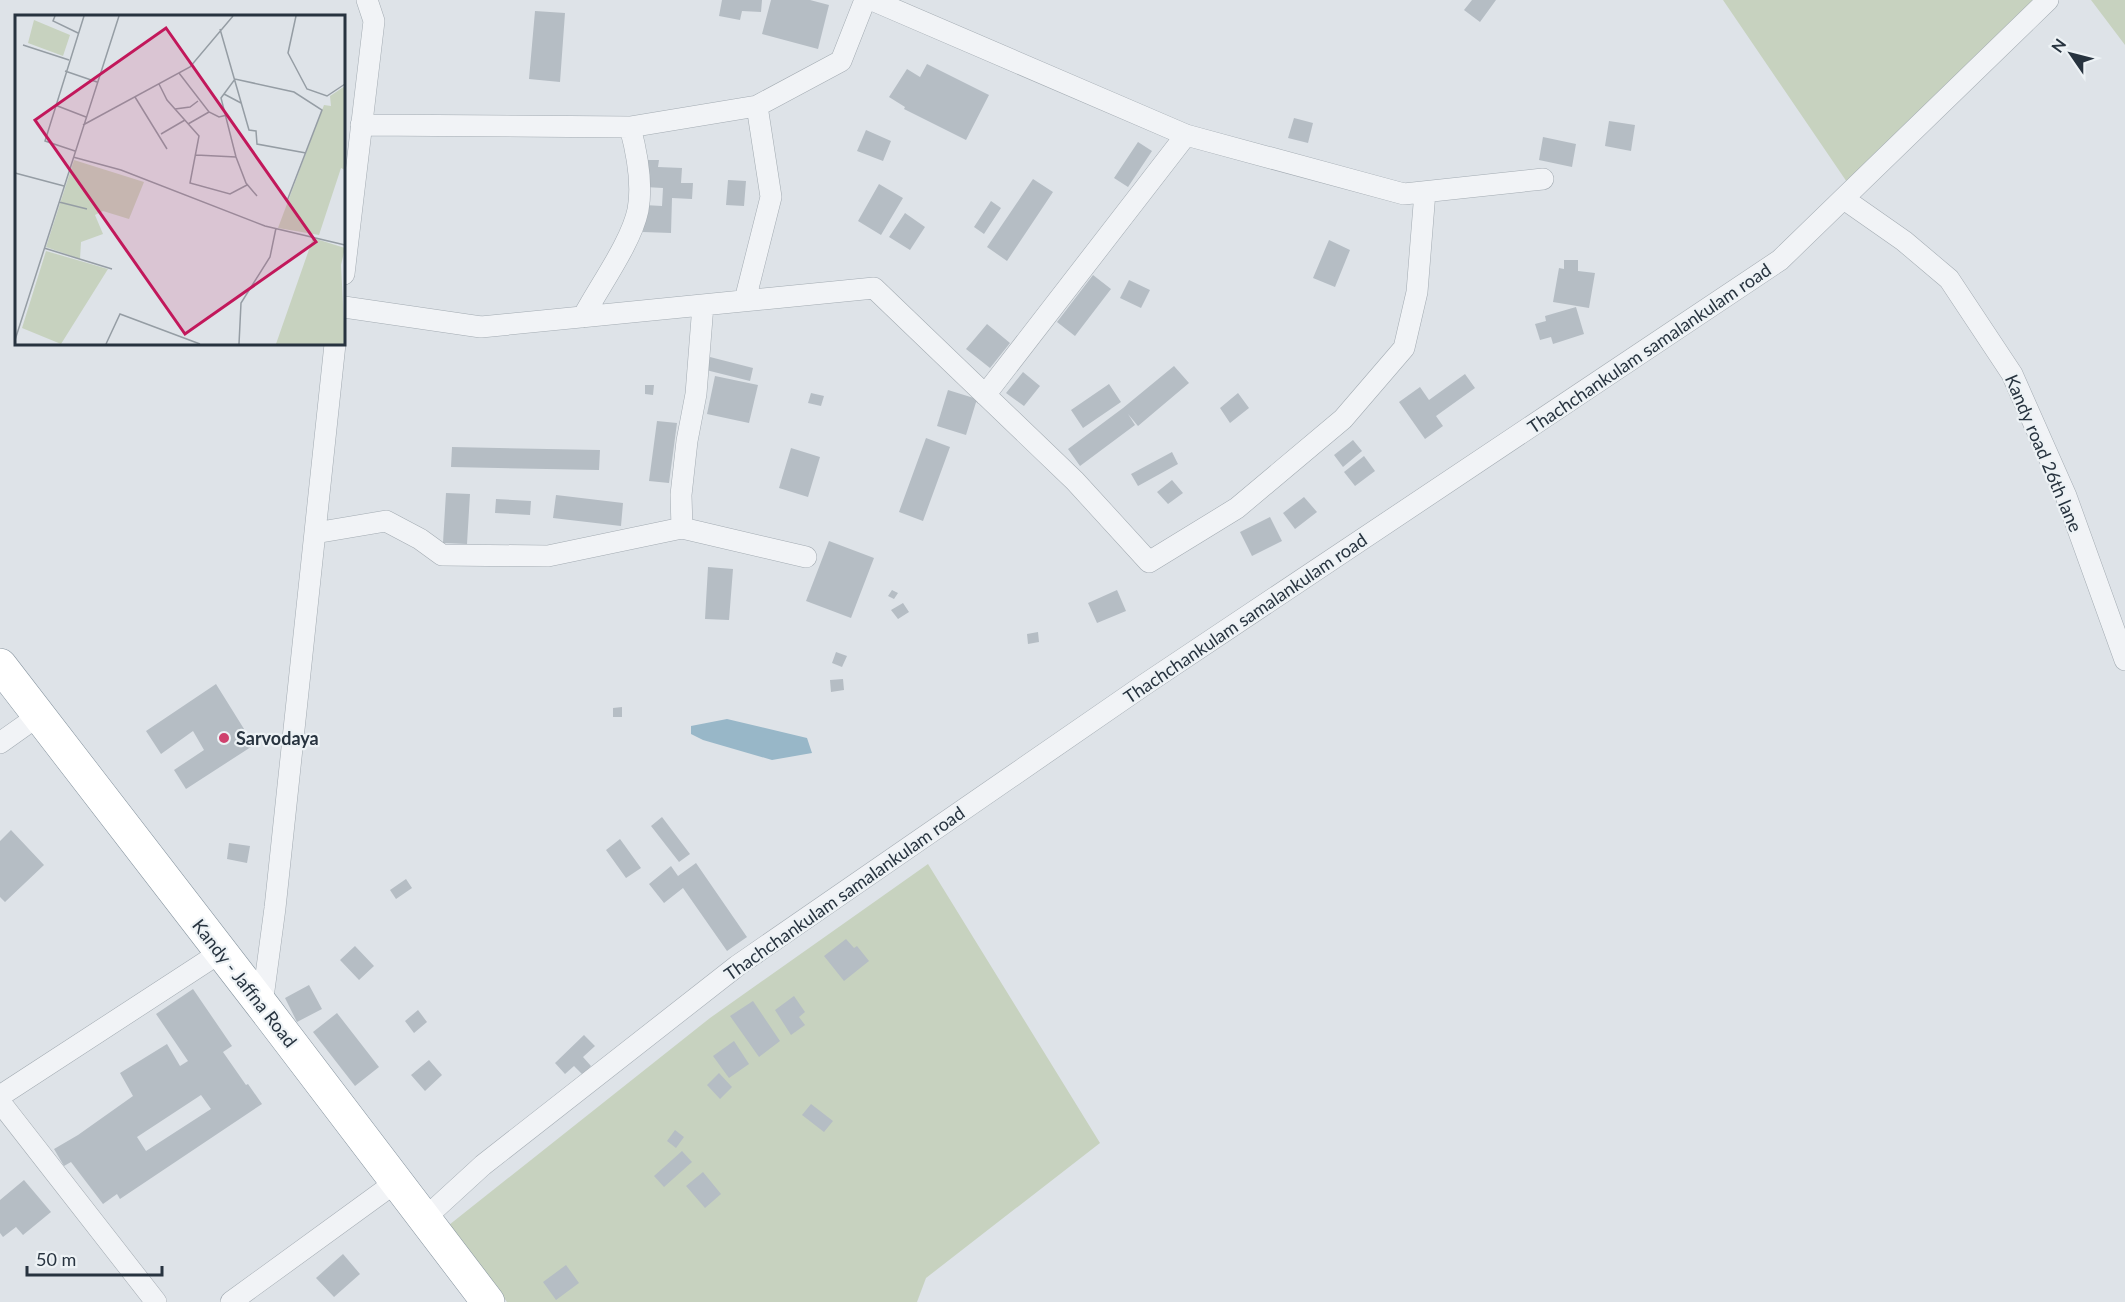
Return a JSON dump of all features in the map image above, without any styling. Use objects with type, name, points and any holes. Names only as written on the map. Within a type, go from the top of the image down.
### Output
[{"type":"highway","name":"Kandy - Jaffna Road","points":[[0,665],[488,1302]]},
{"type":"street","points":[[345,265],[374,21],[367,0]]},
{"type":"street","points":[[361,125],[630,128],[757,106],[841,61],[865,0]]},
{"type":"street","points":[[872,0],[1186,135],[1404,194],[1543,180]]},
{"type":"street","name":"Thachchankulam samalankulam road","points":[[424,1219],[483,1165],[737,966],[1144,685],[1780,260],[2048,0]]},
{"type":"street","points":[[745,300],[771,197],[757,106]]},
{"type":"street","points":[[583,317],[632,228],[638,209],[637,152],[630,128]]},
{"type":"street","points":[[985,395],[1186,135]]},
{"type":"street","points":[[345,307],[481,327],[874,288],[1074,481],[1149,562],[1246,501],[1343,419],[1404,348],[1417,292],[1425,192]]},
{"type":"street","name":"Kandy road 26th lane","points":[[1844,199],[1904,242],[1949,279],[2012,374],[2066,496],[2125,660]]},
{"type":"street","points":[[682,528],[681,495],[687,441],[696,394],[703,304]]},
{"type":"street","points":[[262,1005],[275,908],[335,345]]},
{"type":"street","points":[[315,533],[386,520],[420,539],[442,555],[548,556],[682,528],[807,557]]},
{"type":"street","points":[[0,743],[38,716]]},
{"type":"street","points":[[0,1096],[220,952]]},
{"type":"street","points":[[0,1102],[156,1302]]},
{"type":"street","points":[[231,1302],[396,1182]]},
{"type":"green space","points":[[1723,0],[2041,0],[1851,188]]},
{"type":"green space","points":[[2091,0],[2125,0],[2125,45]]},
{"type":"green space","points":[[928,864],[1100,1143],[926,1278],[917,1302],[507,1302],[449,1225],[710,1018]]},
{"type":"water","points":[[727,719],[807,738],[812,753],[772,760],[703,740],[691,734],[691,726]]},
{"type":"building","points":[[722,0],[762,0],[761,12],[742,11],[740,20],[719,16]]},
{"type":"building","points":[[771,0],[810,0],[829,5],[818,49],[762,34]]},
{"type":"building","points":[[1472,0],[1496,0],[1480,22],[1464,10]]},
{"type":"building","points":[[535,11],[565,13],[560,82],[529,79]]},
{"type":"building","points":[[927,64],[989,95],[966,140],[904,109],[905,107],[889,97],[907,69],[920,77]]},
{"type":"building","points":[[1294,118],[1313,123],[1308,143],[1288,138]]},
{"type":"building","points":[[1609,121],[1635,125],[1631,151],[1605,146]]},
{"type":"building","points":[[866,130],[891,141],[883,161],[857,151]]},
{"type":"building","points":[[1543,137],[1576,144],[1572,167],[1539,160]]},
{"type":"building","points":[[1138,142],[1152,151],[1128,187],[1114,178]]},
{"type":"building","points":[[646,160],[659,160],[658,167],[682,168],[681,183],[693,183],[692,199],[672,198],[671,233],[643,232],[644,205],[662,206],[663,188],[645,187]]},
{"type":"building","points":[[1033,179],[1053,192],[1007,261],[987,247]]},
{"type":"building","points":[[728,180],[746,181],[744,206],[726,205]]},
{"type":"building","points":[[879,184],[903,198],[881,235],[858,221]]},
{"type":"building","points":[[991,201],[1001,208],[984,234],[974,227]]},
{"type":"building","points":[[905,213],[925,227],[910,250],[889,237]]},
{"type":"building","points":[[1329,240],[1350,250],[1335,287],[1313,278]]},
{"type":"building","points":[[1564,260],[1578,260],[1578,271],[1595,273],[1589,308],[1553,302],[1559,268],[1564,269]]},
{"type":"building","points":[[1093,275],[1111,289],[1075,336],[1057,322]]},
{"type":"building","points":[[1129,280],[1150,290],[1141,308],[1120,298]]},
{"type":"building","points":[[1576,307],[1584,334],[1553,344],[1551,337],[1540,340],[1535,324],[1546,321],[1545,316]]},
{"type":"building","points":[[987,324],[1010,343],[990,368],[966,349]]},
{"type":"building","points":[[710,357],[753,368],[750,381],[706,370]]},
{"type":"building","points":[[1174,366],[1189,383],[1138,426],[1128,414],[1135,425],[1080,466],[1068,449]]},
{"type":"building","points":[[1023,372],[1040,386],[1024,406],[1006,393]]},
{"type":"building","points":[[1465,374],[1475,388],[1436,416],[1443,426],[1425,439],[1399,402],[1420,387],[1429,400]]},
{"type":"building","points":[[715,376],[758,385],[749,423],[707,414]]},
{"type":"building","points":[[1109,384],[1121,402],[1083,428],[1071,410]]},
{"type":"building","points":[[645,385],[654,385],[653,395],[645,394]]},
{"type":"building","points":[[948,390],[977,399],[966,435],[937,426]]},
{"type":"building","points":[[811,393],[824,396],[821,406],[808,403]]},
{"type":"building","points":[[1238,393],[1249,408],[1230,423],[1220,408]]},
{"type":"building","points":[[657,421],[677,423],[669,483],[649,481]]},
{"type":"building","points":[[926,438],[950,447],[923,521],[899,512]]},
{"type":"building","points":[[1353,440],[1362,451],[1343,467],[1334,455]]},
{"type":"building","points":[[452,447],[600,450],[599,470],[451,467]]},
{"type":"building","points":[[791,448],[820,457],[808,497],[779,488]]},
{"type":"building","points":[[1172,452],[1178,464],[1138,486],[1131,474]]},
{"type":"building","points":[[1364,456],[1375,471],[1355,486],[1344,472]]},
{"type":"building","points":[[1172,480],[1183,493],[1168,504],[1157,492]]},
{"type":"building","points":[[446,493],[470,494],[467,544],[443,543]]},
{"type":"building","points":[[556,495],[623,503],[621,526],[553,518]]},
{"type":"building","points":[[1304,497],[1317,512],[1295,529],[1283,513]]},
{"type":"building","points":[[496,499],[531,501],[530,515],[495,513]]},
{"type":"building","points":[[1270,517],[1282,541],[1252,556],[1240,532]]},
{"type":"building","points":[[829,541],[874,558],[851,618],[806,601]]},
{"type":"building","points":[[708,567],[733,569],[729,620],[705,619]]},
{"type":"building","points":[[892,590],[898,593],[894,599],[888,596]]},
{"type":"building","points":[[1117,590],[1126,611],[1097,623],[1088,603]]},
{"type":"building","points":[[903,603],[909,612],[898,619],[891,610]]},
{"type":"building","points":[[1038,632],[1039,642],[1028,644],[1027,634]]},
{"type":"building","points":[[836,652],[847,656],[842,667],[832,663]]},
{"type":"building","points":[[843,679],[844,690],[831,692],[830,680]]},
{"type":"building","name":"Sarvodaya","points":[[216,684],[254,745],[186,789],[174,770],[204,750],[193,731],[161,754],[146,731]]},
{"type":"building","points":[[622,707],[622,717],[613,717],[613,708]]},
{"type":"building","points":[[662,817],[690,854],[679,862],[651,826]]},
{"type":"building","points":[[11,830],[44,865],[5,902],[0,897],[0,841]]},
{"type":"building","points":[[620,839],[641,868],[626,878],[606,850]]},
{"type":"building","points":[[229,843],[250,846],[247,863],[227,859]]},
{"type":"building","points":[[696,863],[747,937],[727,951],[683,888],[664,903],[649,884],[671,866],[678,876]]},
{"type":"building","points":[[406,879],[412,888],[396,899],[390,890]]},
{"type":"building","points":[[846,939],[854,948],[857,946],[869,961],[844,981],[824,956]]},
{"type":"building","points":[[355,946],[374,966],[359,980],[340,960]]},
{"type":"building","points":[[309,985],[322,1009],[297,1022],[285,998]]},
{"type":"building","points":[[193,989],[232,1046],[223,1052],[262,1104],[120,1199],[117,1194],[103,1204],[71,1162],[64,1166],[54,1149],[133,1096],[120,1073],[167,1044],[180,1066],[188,1061],[156,1014]],"holes":[[[201,1095],[211,1109],[146,1151],[137,1137]]]},
{"type":"building","points":[[794,996],[805,1012],[799,1017],[805,1025],[791,1035],[775,1010]]},
{"type":"building","points":[[753,1001],[780,1041],[759,1057],[730,1016]]},
{"type":"building","points":[[418,1010],[427,1022],[414,1033],[405,1021]]},
{"type":"building","points":[[337,1013],[379,1067],[355,1086],[313,1032]]},
{"type":"building","points":[[584,1035],[595,1046],[583,1057],[591,1066],[583,1075],[574,1066],[565,1074],[555,1063]]},
{"type":"building","points":[[734,1041],[749,1064],[729,1078],[713,1056]]},
{"type":"building","points":[[429,1060],[442,1075],[425,1091],[411,1075]]},
{"type":"building","points":[[719,1073],[732,1087],[720,1099],[707,1085]]},
{"type":"building","points":[[811,1104],[833,1121],[824,1132],[802,1115]]},
{"type":"building","points":[[675,1130],[684,1137],[676,1148],[667,1141]]},
{"type":"building","points":[[682,1151],[692,1162],[664,1187],[654,1176]]},
{"type":"building","points":[[703,1172],[721,1194],[705,1208],[686,1186]]},
{"type":"building","points":[[24,1180],[51,1212],[23,1235],[16,1227],[3,1237],[0,1233],[0,1200]]},
{"type":"building","points":[[343,1254],[360,1274],[334,1297],[316,1278]]},
{"type":"building","points":[[566,1265],[579,1283],[556,1300],[543,1282]]},
{"type":"place","name":"Sarvodaya","points":[[224,738]]}]
